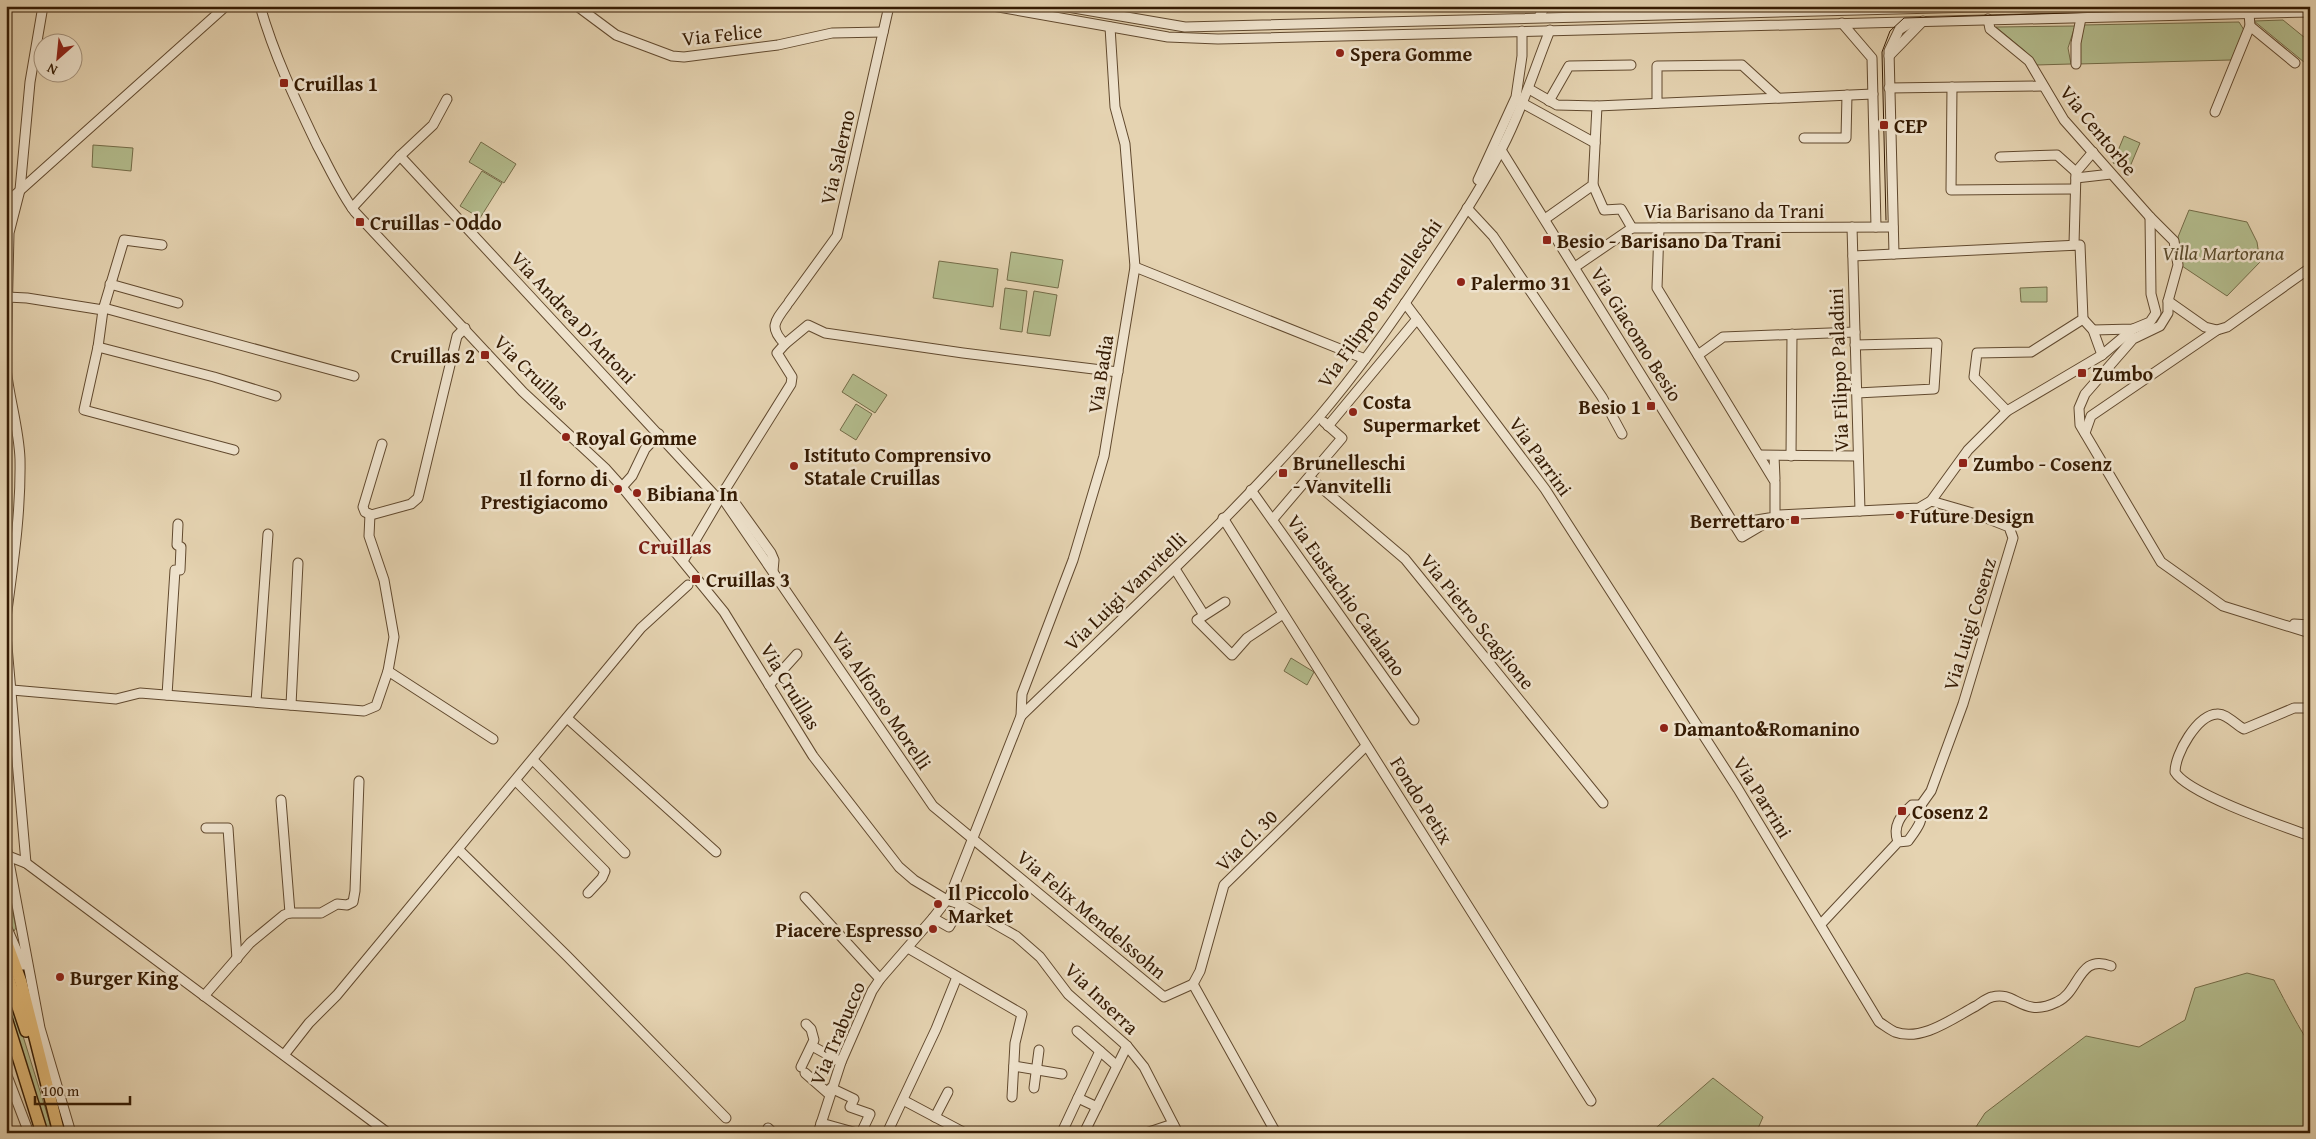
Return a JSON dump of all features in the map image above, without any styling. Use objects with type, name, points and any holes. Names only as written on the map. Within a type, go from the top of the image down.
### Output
[{"type":"main road","points":[[6,941],[21,982],[58,1133]]},
{"type":"main road","points":[[6,971],[58,1133]]},
{"type":"main road","points":[[6,1018],[41,1133]]},
{"type":"main road","points":[[6,1042],[41,1133]]},
{"type":"street","points":[[6,618],[19,519],[20,457],[11,436],[6,368],[9,233],[20,190],[30,82],[43,6]]},
{"type":"street","points":[[6,203],[226,6]]},
{"type":"street","name":"Via Cruillas","points":[[260,6],[270,43],[284,77],[352,208],[523,392],[605,468],[622,487],[683,561],[693,580],[724,612],[813,756],[884,849],[914,880],[947,900]]},
{"type":"street","name":"Via Felice","points":[[577,6],[616,35],[672,56],[684,57],[778,45],[832,33],[883,32]]},
{"type":"street","name":"Via Salerno","points":[[786,344],[775,334],[774,328],[788,304],[837,236],[889,6]]},
{"type":"street","points":[[993,6],[1186,39],[2310,12]]},
{"type":"street","points":[[1062,6],[1104,10],[1185,27],[1539,17],[1771,13],[1811,9],[2016,6]]},
{"type":"street","points":[[1539,17],[1545,6]]},
{"type":"street","points":[[1771,13],[1771,25]]},
{"type":"street","points":[[2215,112],[2250,26],[2249,13]]},
{"type":"street","points":[[2076,64],[2076,43],[2081,18]]},
{"type":"street","name":"Via Centorbe","points":[[1988,20],[1990,29],[2025,57],[2064,120],[2150,217],[2174,241],[2178,265],[2168,300],[2168,313],[2160,326],[2133,339],[2084,394],[2079,408],[2080,425],[2162,562],[2223,606],[2310,633]]},
{"type":"street","points":[[1894,254],[1889,56],[1892,41],[1898,30],[1919,21]]},
{"type":"street","points":[[1394,22],[1395,35]]},
{"type":"street","points":[[1842,23],[1872,58],[1876,227]]},
{"type":"street","points":[[2250,26],[2295,63]]},
{"type":"street","name":"Via Badia","points":[[1021,716],[1022,694],[1073,560],[1104,456],[1135,267],[1125,144],[1115,107],[1110,27]]},
{"type":"street","name":"Via Filippo Brunelleschi","points":[[1251,490],[1319,417],[1405,303],[1467,208],[1501,150],[1524,104],[1550,30]]},
{"type":"street","name":"Via Filippo Brunelleschi","points":[[1467,208],[1469,198],[1516,98],[1522,56],[1522,31]]},
{"type":"street","points":[[1549,101],[1569,66],[1631,65]]},
{"type":"street","points":[[1657,103],[1657,66],[1742,65],[1778,98]]},
{"type":"street","points":[[1890,88],[2042,86]]},
{"type":"street","points":[[1952,87],[1951,190],[2075,189]]},
{"type":"street","points":[[1529,89],[1557,105],[1597,106],[1873,94]]},
{"type":"street","points":[[1804,138],[1846,138],[1847,95]]},
{"type":"street","points":[[352,208],[400,156],[433,125],[447,99]]},
{"type":"street","points":[[1524,104],[1595,143]]},
{"type":"street","points":[[1597,106],[1593,185],[1604,210],[1621,208],[1632,228]]},
{"type":"street","name":"Via Giacomo Besio","points":[[1501,150],[1732,524],[1742,537],[1775,517]]},
{"type":"street","points":[[2074,244],[2076,175],[2093,152]]},
{"type":"street","points":[[2000,157],[2057,155],[2076,175],[2111,174]]},
{"type":"street","name":"Via Andrea D'Antoni","points":[[400,156],[659,434],[722,495]]},
{"type":"street","points":[[1545,219],[1593,185]]},
{"type":"street","points":[[1467,208],[1493,236],[1602,397],[1622,434]]},
{"type":"street","points":[[1732,524],[1779,515],[1919,508],[1931,501],[1968,450],[2007,412],[2102,355],[2133,329],[2150,322],[2156,313],[2151,294],[2150,217]]},
{"type":"street","name":"Via Filippo Paladini","points":[[1852,227],[1860,511]]},
{"type":"street","name":"Via Barisano da Trani","points":[[1575,267],[1632,228],[1893,227]]},
{"type":"street","points":[[1659,228],[1657,288],[1775,482]]},
{"type":"street","points":[[162,245],[124,240],[104,309],[84,410],[234,450]]},
{"type":"street","points":[[1853,256],[2080,245],[2083,319],[2093,330],[2102,355]]},
{"type":"street","points":[[1135,267],[1364,358]]},
{"type":"street","points":[[2085,433],[2091,416],[2217,330],[2227,327],[2310,268]]},
{"type":"street","points":[[110,284],[178,303]]},
{"type":"street","points":[[7,297],[104,309],[354,376]]},
{"type":"street","points":[[2168,300],[2205,327],[2217,330]]},
{"type":"street","name":"Via Parrini","points":[[1405,303],[1545,489],[1738,789],[1879,1022],[1894,1032],[1910,1035],[1931,1029],[1993,996],[2006,997],[2035,1009],[2044,1008],[2060,1001],[2091,965],[2100,962],[2111,966]]},
{"type":"street","points":[[1328,426],[1417,319]]},
{"type":"street","points":[[2007,412],[1974,377],[1977,354],[2032,352],[2083,319]]},
{"type":"street","points":[[683,561],[791,384],[792,377],[777,353],[808,324],[825,333],[843,336],[1118,372]]},
{"type":"street","points":[[382,444],[363,507],[365,512],[370,514],[411,504],[418,498],[456,336],[465,328]]},
{"type":"street","points":[[2093,330],[2133,329]]},
{"type":"street","points":[[1698,355],[1723,337],[1855,332]]},
{"type":"street","points":[[1790,456],[1792,334]]},
{"type":"street","points":[[1855,345],[1937,342],[1934,390],[1856,393]]},
{"type":"street","points":[[98,346],[214,377],[276,396]]},
{"type":"street","name":"Via Filippo Brunelleschi","points":[[1273,519],[1310,478],[1342,438],[1319,417]]},
{"type":"street","points":[[622,487],[632,476],[645,449],[659,434]]},
{"type":"street","points":[[1759,456],[1858,456]]},
{"type":"street","points":[[1774,456],[1775,517]]},
{"type":"street","name":"Via Pietro Scaglione","points":[[1310,478],[1405,559],[1603,803]]},
{"type":"street","name":"Via Luigi Vanvitelli","points":[[1021,716],[1175,569],[1251,490]]},
{"type":"street","name":"Via Eustachio Catalano","points":[[1251,490],[1414,720]]},
{"type":"street","name":"Via Alfonso Morelli","points":[[722,495],[932,806],[953,825],[974,838]]},
{"type":"street","name":"Via Luigi Cosenz","points":[[1821,924],[1898,842],[1908,841],[1919,827],[1923,812],[1921,805],[1931,791],[1963,704],[2013,538],[2009,527],[1976,514],[1931,501]]},
{"type":"street","points":[[12,690],[116,699],[140,693],[364,711],[371,710],[376,706],[394,646],[392,616],[384,580],[369,536],[370,514]]},
{"type":"street","name":"Fondo Petix","points":[[1223,518],[1591,1101]]},
{"type":"street","points":[[167,695],[174,570],[180,570],[181,555],[181,547],[178,545],[178,524]]},
{"type":"street","points":[[256,702],[268,534]]},
{"type":"street","points":[[290,705],[298,563]]},
{"type":"street","points":[[1175,569],[1204,615]]},
{"type":"street","points":[[284,1055],[309,1023],[337,995],[459,850],[641,628],[693,580]]},
{"type":"street","points":[[1225,602],[1197,620],[1232,655],[1247,638],[1283,614]]},
{"type":"street","points":[[2281,624],[2310,625]]},
{"type":"street","points":[[6,635],[26,863]]},
{"type":"street","points":[[769,685],[797,654]]},
{"type":"street","points":[[388,671],[494,740]]},
{"type":"street","points":[[2310,708],[2294,708],[2244,729],[2218,713],[2210,716],[2201,722],[2184,745],[2178,756],[2175,772],[2187,783],[2214,797],[2310,836]]},
{"type":"street","name":"Via Trabucco","points":[[818,1133],[830,1091],[841,1062],[872,991],[947,900],[974,838],[1021,716]]},
{"type":"street","points":[[568,718],[716,852]]},
{"type":"street","name":"Via Cl. 30","points":[[1193,984],[1200,971],[1224,885],[1366,746]]},
{"type":"street","points":[[533,760],[626,853]]},
{"type":"street","points":[[516,780],[605,871],[602,878],[588,893]]},
{"type":"street","points":[[204,996],[272,924],[290,913],[321,913],[337,904],[347,905],[352,902],[355,891],[359,781]]},
{"type":"street","points":[[281,800],[290,913]]},
{"type":"street","points":[[1898,842],[1895,833],[1900,816],[1912,805],[1921,805]]},
{"type":"street","points":[[206,828],[228,828],[237,959]]},
{"type":"street","name":"Via Felix Mendelssohn","points":[[974,838],[1164,997],[1193,984]]},
{"type":"street","points":[[6,846],[30,984],[46,1050],[71,1133]]},
{"type":"street","points":[[459,850],[567,956],[726,1118]]},
{"type":"street","points":[[8,856],[26,863],[388,1133]]},
{"type":"street","points":[[806,897],[880,979]]},
{"type":"street","name":"Via Inserra","points":[[947,900],[962,905],[1016,936],[1040,958],[1068,994],[1127,1046],[1144,1066],[1176,1129]]},
{"type":"street","points":[[934,918],[949,927],[962,905]]},
{"type":"street","points":[[6,926],[30,984]]},
{"type":"street","points":[[908,948],[1022,1014],[1015,1043],[1012,1097]]},
{"type":"street","points":[[887,1133],[957,977]]},
{"type":"street","points":[[1193,984],[1276,1133]]},
{"type":"street","points":[[806,1024],[814,1040],[803,1070],[830,1091],[854,1099],[850,1107],[870,1114],[861,1133]]},
{"type":"street","points":[[1077,1031],[1117,1066]]},
{"type":"street","points":[[812,1046],[841,1062]]},
{"type":"street","points":[[1084,1133],[1127,1046]]},
{"type":"street","points":[[1034,1088],[1039,1050]]},
{"type":"street","points":[[1063,1130],[1100,1051]]},
{"type":"street","points":[[1014,1066],[1062,1074]]},
{"type":"street","points":[[6,1073],[29,1133]]},
{"type":"street","points":[[13,1091],[23,1133]]},
{"type":"street","points":[[935,1117],[948,1092]]},
{"type":"street","points":[[1078,1098],[1097,1107]]},
{"type":"street","points":[[903,1100],[965,1133]]},
{"type":"street","points":[[820,1123],[857,1133]]},
{"type":"street","points":[[1146,1133],[1176,1129]]},
{"type":"green space","points":[[2283,20],[2310,42],[2310,67],[2254,21]]},
{"type":"green space","points":[[2239,22],[2244,30],[2231,60],[2078,64],[2082,25]]},
{"type":"green space","points":[[2075,26],[2068,48],[2071,64],[2036,65],[2025,51],[1996,27]]},
{"type":"green space","points":[[2124,136],[2140,143],[2129,169],[2113,163]]},
{"type":"green space","points":[[481,142],[516,164],[504,183],[469,162]]},
{"type":"green space","points":[[93,145],[133,148],[131,171],[92,167]]},
{"type":"green space","points":[[482,171],[502,183],[480,218],[460,206]]},
{"type":"green space","name":"Villa Martorana","points":[[2189,210],[2247,222],[2257,242],[2260,262],[2227,296],[2182,266],[2178,237]]},
{"type":"green space","points":[[1011,252],[1063,260],[1058,288],[1007,280]]},
{"type":"green space","points":[[939,261],[998,269],[993,307],[933,298]]},
{"type":"green space","points":[[2047,287],[2047,302],[2021,302],[2020,288]]},
{"type":"green space","points":[[1005,288],[1027,291],[1022,332],[1000,329]]},
{"type":"green space","points":[[1034,291],[1057,295],[1050,336],[1027,333]]},
{"type":"green space","points":[[853,374],[887,395],[875,413],[842,392]]},
{"type":"green space","points":[[856,404],[872,414],[856,440],[840,430]]},
{"type":"green space","points":[[1291,658],[1314,672],[1307,685],[1284,671]]},
{"type":"green space","points":[[6,876],[16,928],[14,931],[6,919]]},
{"type":"green space","points":[[2247,973],[2274,980],[2310,1043],[2310,1133],[1972,1133],[1985,1113],[2086,1036],[2139,1047],[2185,1020],[2195,988]]},
{"type":"green space","points":[[6,983],[53,1133],[47,1133],[22,1058],[7,1000]]},
{"type":"green space","points":[[1713,1078],[1763,1117],[1756,1133],[1650,1133]]},
{"type":"tram line","points":[[1886,220],[1882,52],[1890,31],[1904,18],[2304,6]]},
{"type":"place","name":"Spera Gomme","points":[[1340,53]]},
{"type":"place","name":"Cruillas 1","points":[[284,83]]},
{"type":"place","name":"CEP","points":[[1884,125]]},
{"type":"place","name":"Cruillas - Oddo","points":[[360,222]]},
{"type":"place","name":"Besio - Barisano Da Trani","points":[[1547,240]]},
{"type":"place","name":"Palermo 31","points":[[1461,282]]},
{"type":"place","name":"Cruillas 2","points":[[485,355]]},
{"type":"place","name":"Zumbo","points":[[2082,373]]},
{"type":"place","name":"Besio 1","points":[[1651,406]]},
{"type":"place","name":"Costa Supermarket","points":[[1353,412]]},
{"type":"place","name":"Royal Gomme","points":[[566,437]]},
{"type":"place","name":"Zumbo - Cosenz","points":[[1963,463]]},
{"type":"place","name":"Istituto Comprensivo Statale Cruillas","points":[[794,466]]},
{"type":"place","name":"Brunelleschi - Vanvitelli","points":[[1283,473]]},
{"type":"place","name":"Il forno di Prestigiacomo","points":[[618,489]]},
{"type":"place","name":"Bibiana In","points":[[637,493]]},
{"type":"place","name":"Future Design","points":[[1900,515]]},
{"type":"place","name":"Berrettaro","points":[[1795,520]]},
{"type":"place","name":"Cruillas 3","points":[[696,579]]},
{"type":"place","name":"Damanto&Romanino","points":[[1664,728]]},
{"type":"place","name":"Cosenz 2","points":[[1902,811]]},
{"type":"place","name":"Il Piccolo Market","points":[[938,904]]},
{"type":"place","name":"Piacere Espresso","points":[[933,929]]},
{"type":"place","name":"Burger King","points":[[60,977]]},
{"type":"district","name":"Cruillas","points":[[675,546]]}]
